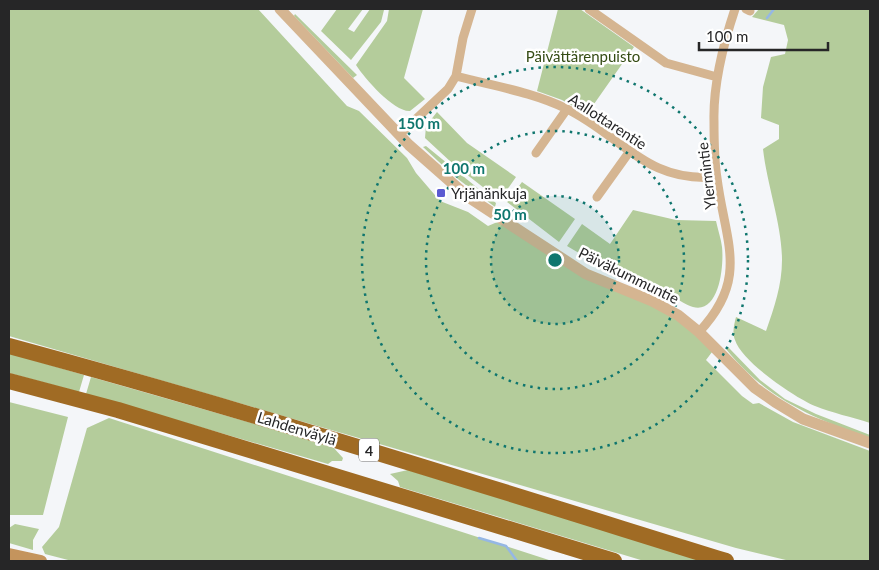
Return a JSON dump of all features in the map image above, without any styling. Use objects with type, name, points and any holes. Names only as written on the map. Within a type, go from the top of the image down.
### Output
[{"type":"highway","name":"Lahdenväylä","points":[[9,346],[130,379],[389,456],[726,561]]},
{"type":"highway","name":"4","points":[[9,381],[128,412],[614,561]]},
{"type":"main road","points":[[9,554],[41,561]]},
{"type":"street","name":"Päiväkummuntie","points":[[280,9],[441,175],[502,220],[586,274],[652,301],[678,316],[699,332],[755,388],[797,416],[870,443]]},
{"type":"street","points":[[400,134],[448,89],[456,76],[463,38],[472,9]]},
{"type":"street","points":[[589,9],[666,63],[717,77]]},
{"type":"street","name":"Ylermintie","points":[[699,332],[710,321],[721,303],[730,280],[731,255],[716,177],[714,119],[717,77],[735,9]]},
{"type":"street","name":"Aallottarentie","points":[[456,76],[548,100],[568,109],[665,172],[716,177]]},
{"type":"street","points":[[536,153],[568,109]]},
{"type":"street","points":[[596,197],[630,151]]},
{"type":"green space","points":[[9,9],[258,9],[347,106],[359,111],[407,158],[416,173],[440,201],[468,212],[488,226],[502,220],[586,274],[652,301],[715,348],[706,360],[742,396],[753,404],[759,403],[793,422],[870,451],[870,561],[790,561],[736,548],[9,336]]},
{"type":"green space","points":[[337,9],[363,9],[348,29],[354,32],[370,9],[384,10],[381,22],[351,60],[321,31]]},
{"type":"green space","points":[[389,9],[423,9],[404,78],[425,99],[410,111],[403,110],[388,101],[356,65],[387,21]]},
{"type":"green space","name":"Päivättärenpuisto","points":[[558,9],[580,9],[634,47],[587,114],[562,100],[537,91]]},
{"type":"green space","points":[[759,9],[870,9],[870,423],[815,406],[795,395],[758,368],[740,349],[734,337],[736,317],[766,331],[777,296],[782,269],[780,233],[763,149],[779,139],[779,125],[761,118],[763,87],[771,57],[785,54],[788,40],[784,25],[752,17]]},
{"type":"green space","points":[[295,14],[357,75],[353,78],[294,16]]},
{"type":"green space","points":[[437,112],[467,143],[516,177],[502,197],[497,198],[452,163],[425,138],[426,126]]},
{"type":"green space","points":[[426,146],[496,203],[495,207],[454,176],[423,147]]},
{"type":"green space","points":[[522,182],[575,219],[559,242],[507,202]]},
{"type":"green space","points":[[633,210],[676,220],[716,221],[722,247],[722,265],[715,296],[709,303],[702,307],[688,305],[652,283],[596,261],[567,246],[582,224],[610,244]]},
{"type":"green space","points":[[728,347],[760,380],[785,399],[816,414],[870,435],[870,439],[809,414],[774,394],[741,366],[726,349]]},
{"type":"green space","points":[[9,353],[84,375],[79,392],[9,373]]},
{"type":"green space","points":[[91,377],[332,446],[343,458],[342,461],[332,461],[328,464],[86,394]]},
{"type":"green space","points":[[9,402],[68,417],[43,515],[9,515]]},
{"type":"green space","points":[[109,418],[552,561],[72,561],[45,554],[42,547],[59,527],[87,428]]},
{"type":"green space","points":[[408,470],[705,561],[644,561],[400,487],[398,481],[390,474]]},
{"type":"green space","points":[[15,524],[39,529],[33,540],[33,550],[9,543],[9,528]]},
{"type":"waterway","points":[[767,18],[774,9]]},
{"type":"waterway","points":[[479,538],[506,546],[517,561]]},
{"type":"place","name":"Yrjänänkuja","points":[[441,193]]}]
